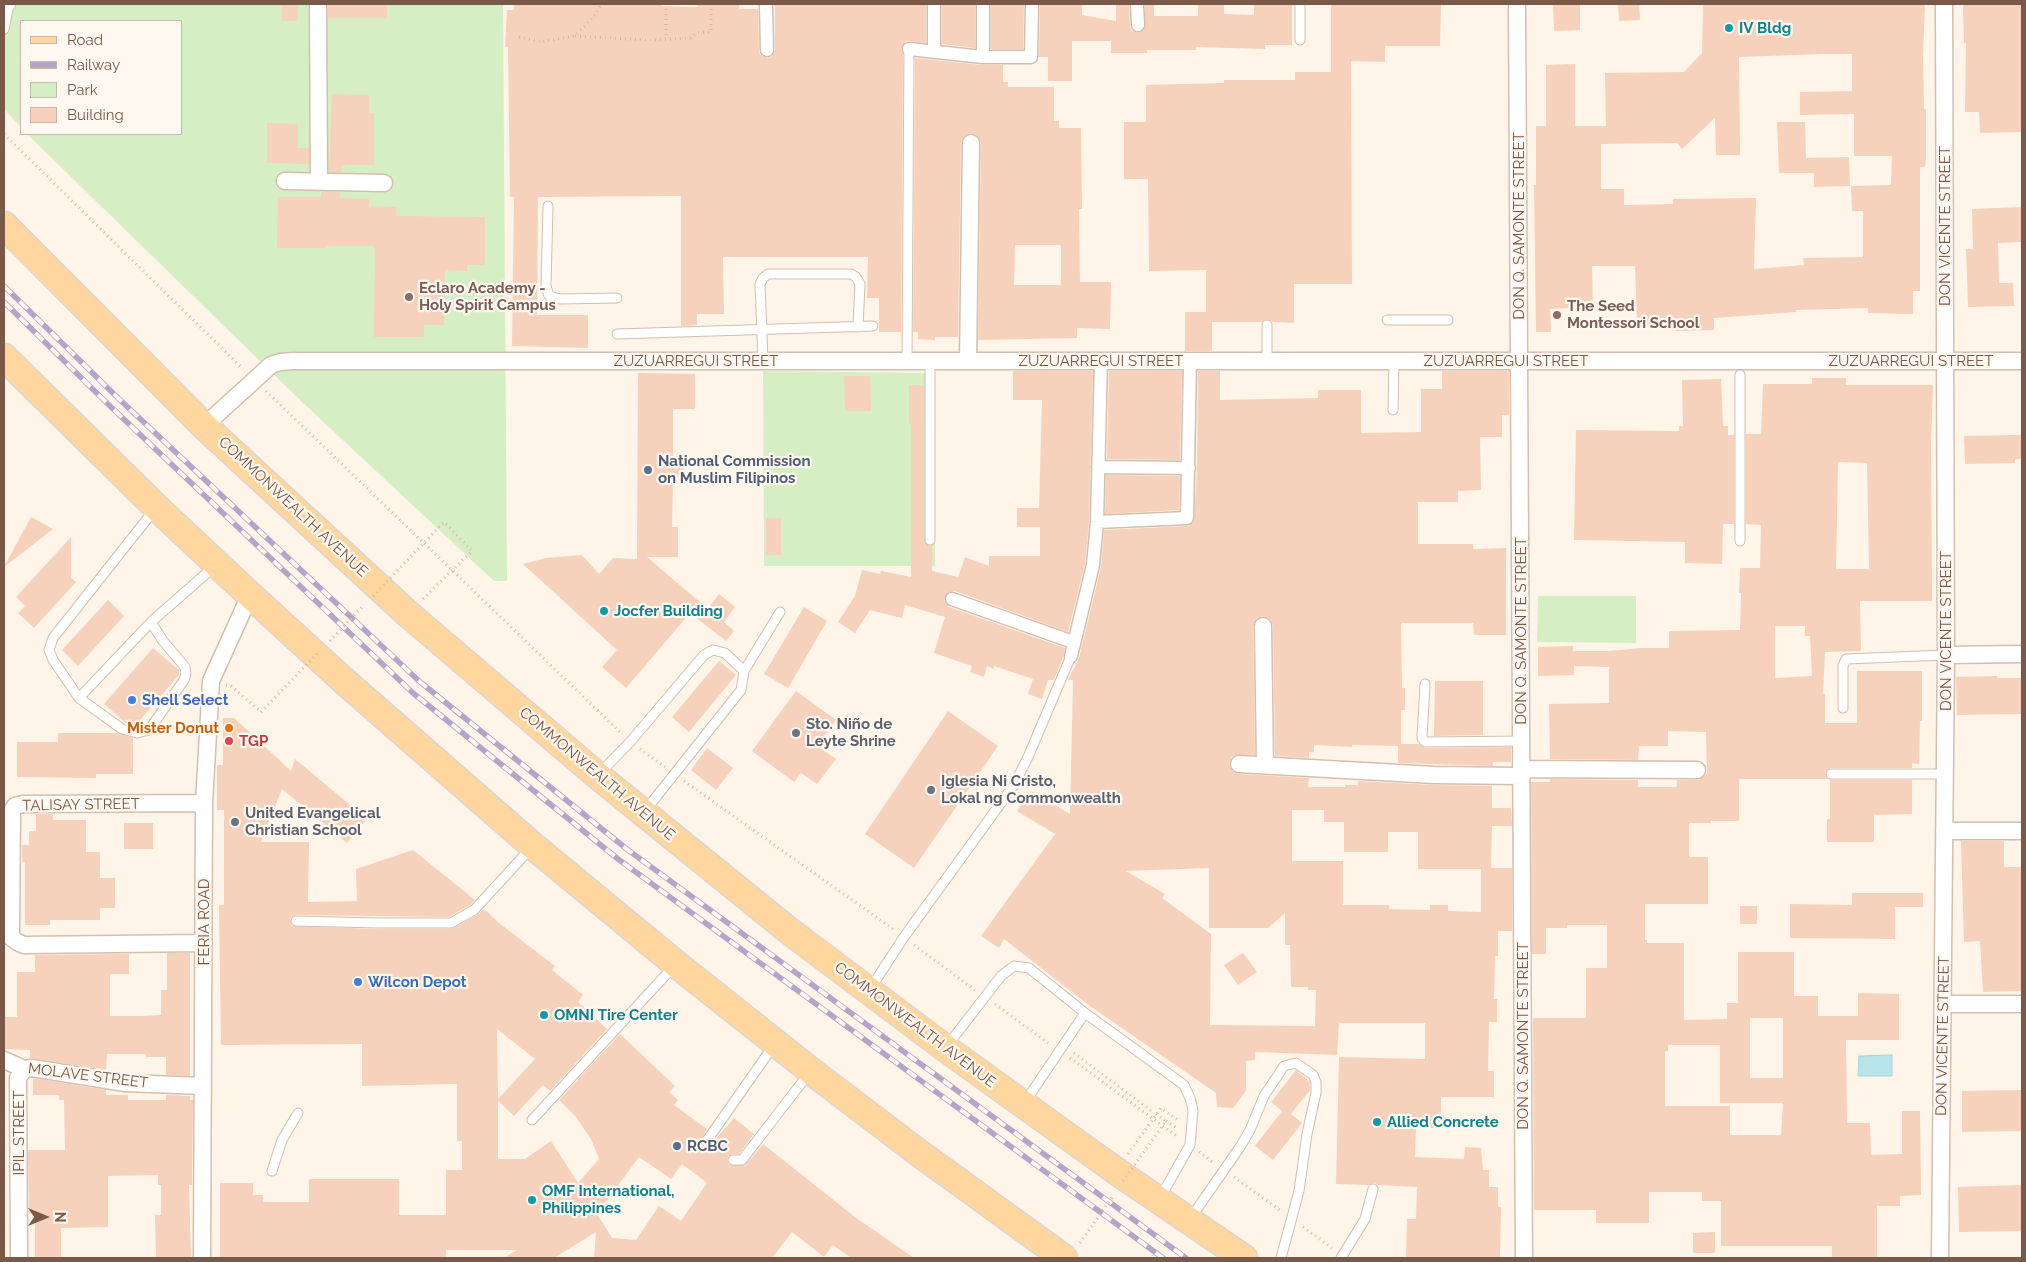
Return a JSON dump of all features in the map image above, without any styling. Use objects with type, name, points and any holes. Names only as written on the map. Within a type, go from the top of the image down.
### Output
[{"type":"main road","name":"COMMONWEALTH AVENUE","points":[[4,225],[204,426],[408,614],[643,814],[868,991],[1023,1105],[1117,1183],[1159,1201],[1244,1258]]},
{"type":"main road","points":[[6,363],[250,595],[357,693],[533,846],[676,964],[811,1071],[926,1158],[1064,1258]]},
{"type":"street","points":[[318,4],[319,181]]},
{"type":"street","points":[[766,4],[767,50]]},
{"type":"street","points":[[934,4],[934,51]]},
{"type":"street","points":[[983,4],[983,57]]},
{"type":"street","points":[[909,49],[983,57],[1031,57],[1032,4]]},
{"type":"street","points":[[1137,4],[1138,26]]},
{"type":"street","name":"DON Q. SAMONTE STREET","points":[[1517,4],[1524,1258]]},
{"type":"street","name":"DON VICENTE STREET","points":[[1940,1258],[1946,655],[1944,4]]},
{"type":"street","points":[[968,361],[971,143]]},
{"type":"street","points":[[285,181],[384,183]]},
{"type":"street","name":"ZUZUARREGUI STREET","points":[[204,426],[271,365],[280,362],[2022,360]]},
{"type":"street","points":[[1071,656],[1093,565],[1098,522],[1101,361]]},
{"type":"street","points":[[1098,522],[1187,518],[1190,361]]},
{"type":"street","points":[[1098,467],[1188,468]]},
{"type":"street","name":"FERIA ROAD","points":[[202,1258],[204,803],[211,681],[250,595]]},
{"type":"street","points":[[952,599],[1073,642]]},
{"type":"street","points":[[1263,626],[1265,764]]},
{"type":"street","points":[[1946,655],[2022,654]]},
{"type":"street","points":[[1239,764],[1434,775],[1697,770]]},
{"type":"street","name":"TALISAY STREET","points":[[204,803],[22,804],[15,806],[12,811],[11,937],[24,945],[204,943]]},
{"type":"street","points":[[1944,831],[2022,831]]},
{"type":"street","points":[[1943,1004],[2022,1004]]},
{"type":"street","name":"MOLAVE STREET","points":[[4,1060],[24,1069],[32,1068],[125,1083],[203,1086]]},
{"type":"street","name":"IPIL STREET","points":[[19,1258],[18,1078],[24,1069]]},
{"type":"lane","points":[[4,29],[11,4]]},
{"type":"lane","points":[[1300,4],[1300,40]]},
{"type":"lane","points":[[907,361],[909,49]]},
{"type":"lane","points":[[548,206],[546,286],[549,296],[560,299],[617,298]]},
{"type":"lane","points":[[763,361],[760,284],[768,274],[851,274],[856,277],[860,284],[858,327]]},
{"type":"lane","points":[[1387,320],[1448,320]]},
{"type":"lane","points":[[1267,325],[1267,361]]},
{"type":"lane","points":[[617,334],[873,326]]},
{"type":"lane","points":[[930,361],[930,540]]},
{"type":"lane","points":[[1393,410],[1394,361]]},
{"type":"lane","points":[[1740,375],[1740,541]]},
{"type":"lane","points":[[151,622],[163,641],[185,667],[186,674],[184,680],[149,730],[137,733],[122,729],[79,698],[53,660],[49,650],[53,638],[156,507]]},
{"type":"lane","points":[[79,698],[151,622],[217,564]]},
{"type":"lane","points":[[643,814],[741,690],[744,671],[780,612]]},
{"type":"lane","points":[[598,776],[630,742],[704,655],[713,650],[725,653],[744,671]]},
{"type":"lane","points":[[1843,708],[1843,666],[1846,659],[1946,655]]},
{"type":"lane","points":[[868,991],[904,937],[1014,785],[1071,656]]},
{"type":"lane","points":[[1425,684],[1422,738],[1425,742],[1522,741]]},
{"type":"lane","points":[[1831,774],[1945,774]]},
{"type":"lane","points":[[296,921],[451,923],[474,910],[533,846]]},
{"type":"lane","points":[[532,1120],[676,964]]},
{"type":"lane","points":[[945,1048],[1001,976],[1014,966],[1029,968],[1085,1013],[1184,1085],[1193,1110],[1190,1146],[1159,1201]]},
{"type":"lane","points":[[1023,1105],[1085,1013]]},
{"type":"lane","points":[[711,1147],[708,1139],[776,1043]]},
{"type":"lane","points":[[1188,1221],[1240,1147],[1250,1130],[1264,1096],[1284,1066],[1296,1063],[1313,1075],[1316,1082],[1316,1093],[1307,1134],[1299,1191],[1281,1258]]},
{"type":"lane","points":[[733,1160],[742,1160],[811,1071]]},
{"type":"lane","points":[[272,1171],[282,1140],[298,1113]]},
{"type":"lane","points":[[1341,1258],[1365,1219],[1373,1189]]},
{"type":"path","points":[[576,36],[595,15],[601,4]]},
{"type":"path","points":[[666,4],[666,38]]},
{"type":"path","points":[[519,37],[541,42],[576,36],[647,40],[690,38],[696,33],[711,32],[711,4]]},
{"type":"path","points":[[373,596],[444,522],[472,551],[408,614]]},
{"type":"path","points":[[330,641],[362,607]]},
{"type":"path","points":[[231,686],[261,712],[318,653]]},
{"type":"path","points":[[1063,1045],[1166,1121],[1117,1183]]},
{"type":"path","points":[[1086,1235],[1161,1108],[1185,1125]]},
{"type":"green space","points":[[4,4],[503,4],[507,581],[494,581],[302,402],[28,135],[182,135],[182,20],[20,20],[20,126],[4,109]]},
{"type":"green space","points":[[763,371],[935,373],[935,566],[764,566]]},
{"type":"green space","points":[[1538,596],[1636,596],[1636,643],[1537,642]]},
{"type":"water","points":[[1892,1055],[1892,1076],[1858,1076],[1859,1056]]},
{"type":"building","points":[[282,4],[298,4],[297,21],[282,21]]},
{"type":"building","points":[[328,4],[387,4],[387,18],[328,18]]},
{"type":"building","points":[[514,4],[661,4],[661,6],[698,7],[698,4],[739,4],[739,9],[758,9],[759,51],[760,55],[767,58],[772,57],[775,50],[775,4],[926,4],[926,43],[906,41],[901,49],[903,54],[901,332],[879,332],[879,298],[867,298],[868,257],[723,257],[724,314],[697,314],[697,325],[681,326],[681,196],[538,197],[537,315],[588,315],[588,348],[512,346],[514,197],[510,197],[508,47],[505,47],[507,10],[514,10]]},
{"type":"building","points":[[942,4],[975,4],[975,48],[942,44]]},
{"type":"building","points":[[991,4],[1024,4],[1023,49],[991,49]]},
{"type":"building","points":[[1040,4],[1082,4],[1082,15],[1116,21],[1116,4],[1129,4],[1131,30],[1138,33],[1145,28],[1145,4],[1154,4],[1154,16],[1198,16],[1198,4],[1224,4],[1224,14],[1254,15],[1254,4],[1292,4],[1292,45],[1265,45],[1265,49],[1196,47],[1196,50],[1147,50],[1147,53],[1111,53],[1111,41],[1072,41],[1072,81],[1048,81],[1048,57],[1039,57]]},
{"type":"building","points":[[1331,4],[1441,4],[1440,46],[1385,46],[1385,62],[1351,61],[1352,284],[1294,284],[1294,323],[1273,322],[1267,319],[1261,322],[1212,322],[1212,351],[1185,351],[1185,312],[1206,312],[1206,270],[1149,271],[1148,179],[1124,179],[1124,122],[1146,122],[1146,85],[1224,83],[1224,80],[1295,80],[1295,72],[1331,72]]},
{"type":"building","points":[[1553,4],[1580,4],[1580,30],[1554,31]]},
{"type":"building","points":[[1618,4],[1639,4],[1640,20],[1619,21]]},
{"type":"building","points":[[1703,4],[1925,4],[1923,57],[1926,157],[1925,167],[1920,167],[1920,291],[1913,291],[1913,314],[1868,313],[1868,308],[1796,310],[1796,312],[1714,318],[1714,330],[1676,331],[1675,324],[1637,326],[1635,266],[1592,266],[1593,307],[1550,309],[1551,332],[1536,332],[1534,185],[1536,185],[1536,126],[1546,126],[1546,65],[1575,64],[1575,126],[1606,126],[1605,73],[1684,72],[1702,53]],"holes":[[[1852,54],[1852,91],[1800,92],[1800,115],[1854,114],[1854,156],[1892,156],[1891,185],[1851,186],[1852,211],[1863,211],[1863,257],[1803,258],[1804,265],[1754,269],[1756,198],[1673,199],[1673,204],[1624,205],[1624,189],[1601,189],[1601,144],[1677,143],[1682,149],[1715,118],[1716,155],[1740,155],[1739,57]]]},
{"type":"building","points":[[2022,4],[2022,132],[1980,133],[1979,112],[1965,112],[1966,43],[1964,43],[1963,5]]},
{"type":"building","points":[[915,58],[982,65],[1003,65],[1003,82],[1008,82],[1008,87],[1054,87],[1054,121],[1059,121],[1059,128],[1081,128],[1082,209],[1079,209],[1080,282],[1111,282],[1110,329],[1077,328],[1077,338],[978,340],[981,143],[976,135],[971,133],[963,138],[961,143],[958,337],[935,337],[935,340],[918,339],[918,332],[913,332]],"holes":[[[1015,245],[1061,245],[1061,285],[1014,285]]]},
{"type":"building","points":[[332,94],[369,95],[369,113],[374,113],[374,165],[341,165],[341,172],[329,172]]},
{"type":"building","points":[[1777,122],[1805,122],[1806,158],[1849,157],[1850,186],[1814,187],[1814,173],[1779,173]]},
{"type":"building","points":[[267,123],[298,124],[298,148],[309,148],[309,164],[267,163]]},
{"type":"building","points":[[321,192],[340,192],[340,198],[369,199],[369,206],[397,207],[396,216],[485,217],[485,265],[467,265],[467,271],[445,270],[444,325],[424,325],[424,337],[374,337],[375,246],[277,248],[278,197],[321,197]]},
{"type":"building","points":[[2022,207],[2022,242],[1998,243],[1999,283],[2013,283],[2014,306],[1968,307],[1966,249],[1973,249],[1972,209]]},
{"type":"building","points":[[1013,371],[1093,371],[1089,522],[1085,564],[1068,632],[955,591],[947,593],[944,600],[949,607],[1065,648],[1054,680],[1048,680],[1042,699],[1028,694],[1033,679],[994,666],[994,669],[987,666],[984,677],[970,672],[972,666],[934,653],[945,617],[905,605],[902,618],[870,610],[855,633],[838,622],[855,596],[862,570],[880,574],[881,571],[911,577],[911,424],[909,424],[909,385],[924,385],[924,540],[926,545],[932,546],[932,571],[958,577],[965,557],[989,566],[989,556],[1040,556],[1040,527],[1017,527],[1017,508],[1039,508],[1042,400],[1013,400]]},
{"type":"building","points":[[1109,371],[1182,371],[1180,460],[1107,459]]},
{"type":"building","points":[[1198,371],[1220,371],[1220,400],[1318,398],[1318,390],[1361,390],[1361,433],[1421,432],[1421,389],[1442,389],[1442,371],[1509,371],[1509,415],[1502,415],[1502,437],[1480,437],[1481,490],[1458,491],[1458,502],[1418,502],[1418,544],[1473,544],[1473,549],[1506,548],[1506,635],[1474,635],[1473,623],[1401,623],[1402,688],[1405,688],[1405,710],[1401,710],[1401,744],[1419,744],[1425,748],[1511,747],[1511,762],[1493,762],[1493,766],[1398,763],[1398,746],[1352,745],[1352,747],[1314,745],[1314,752],[1309,752],[1309,758],[1275,756],[1273,626],[1271,620],[1263,616],[1257,618],[1253,626],[1255,755],[1235,755],[1231,758],[1229,764],[1233,772],[1238,774],[1309,778],[1308,787],[1345,787],[1345,785],[1358,785],[1358,781],[1492,786],[1492,808],[1511,808],[1512,826],[1492,826],[1491,868],[1512,868],[1512,931],[1498,931],[1498,956],[1495,956],[1494,999],[1497,999],[1497,1022],[1489,1022],[1488,1071],[1494,1071],[1494,1097],[1441,1097],[1441,1128],[1416,1128],[1415,1157],[1464,1159],[1465,1147],[1481,1148],[1483,1170],[1489,1170],[1489,1187],[1498,1187],[1498,1207],[1501,1207],[1500,1258],[1406,1258],[1407,1219],[1416,1219],[1417,1187],[1378,1185],[1374,1183],[1368,1185],[1336,1184],[1339,1057],[1425,1059],[1425,1023],[1339,1023],[1337,1055],[1255,1052],[1255,1060],[1246,1061],[1246,1091],[1233,1108],[1217,1107],[1216,1093],[1090,1006],[1004,939],[999,948],[981,936],[1055,834],[1017,811],[1031,791],[1070,814],[1073,680],[1068,680],[1079,658],[1101,567],[1104,530],[1187,526],[1194,522],[1197,469]],"holes":[[[1292,810],[1324,810],[1324,822],[1344,822],[1344,852],[1388,852],[1388,832],[1418,832],[1418,869],[1481,869],[1481,912],[1448,911],[1448,905],[1430,905],[1430,910],[1389,909],[1389,905],[1343,905],[1343,861],[1292,861]],[[1209,868],[1209,928],[1268,928],[1285,913],[1285,945],[1290,945],[1291,987],[1308,987],[1308,990],[1316,990],[1315,1026],[1210,1025],[1211,934],[1162,898],[1165,894],[1126,871]]]},
{"type":"building","points":[[638,373],[695,374],[695,409],[673,409],[673,456],[684,456],[684,477],[673,477],[672,527],[678,527],[678,557],[647,557],[708,609],[719,594],[735,607],[724,622],[734,631],[726,641],[690,613],[626,688],[602,667],[617,650],[523,564],[546,558],[582,555],[599,574],[613,558],[637,559]]},
{"type":"building","points":[[844,376],[870,376],[871,411],[845,411]]},
{"type":"building","points":[[1812,378],[1846,378],[1846,385],[1933,385],[1931,443],[1932,601],[1860,601],[1861,651],[1825,652],[1823,694],[1825,694],[1825,723],[1857,723],[1857,671],[1922,671],[1922,721],[1920,721],[1919,764],[1912,763],[1912,768],[1831,768],[1825,771],[1827,779],[1739,779],[1739,821],[1689,823],[1689,857],[1708,857],[1708,904],[1645,904],[1645,940],[1647,940],[1647,943],[1684,943],[1684,1020],[1727,1019],[1727,1003],[1738,1003],[1738,952],[1794,952],[1794,996],[1818,996],[1818,1016],[1858,1016],[1858,993],[1899,994],[1899,1040],[1846,1040],[1847,1123],[1870,1123],[1871,1155],[1902,1154],[1902,1111],[1920,1111],[1921,1195],[1900,1196],[1900,1206],[1877,1206],[1877,1258],[1832,1258],[1832,1246],[1721,1246],[1721,1201],[1702,1201],[1702,1192],[1649,1192],[1649,1223],[1596,1223],[1596,1210],[1534,1210],[1533,1018],[1586,1018],[1586,968],[1607,968],[1607,925],[1567,925],[1567,928],[1546,928],[1546,954],[1532,954],[1531,782],[1550,782],[1550,779],[1638,780],[1638,787],[1677,787],[1677,780],[1697,780],[1707,774],[1706,732],[1668,731],[1668,746],[1639,746],[1638,760],[1550,759],[1549,704],[1609,703],[1609,667],[1574,666],[1574,675],[1538,676],[1538,647],[1573,646],[1573,651],[1669,648],[1669,631],[1740,630],[1740,568],[1760,568],[1761,525],[1746,524],[1746,434],[1761,434],[1763,384],[1812,384]],"holes":[[[1838,462],[1867,463],[1869,569],[1836,569]],[[1775,626],[1805,626],[1805,636],[1810,636],[1812,676],[1775,678]],[[1750,1018],[1783,1018],[1783,1078],[1750,1078]],[[1668,1045],[1720,1045],[1720,1103],[1783,1103],[1781,1135],[1730,1135],[1730,1106],[1665,1106],[1665,1051],[1668,1051]]]},
{"type":"building","points":[[1721,379],[1723,426],[1728,426],[1728,435],[1734,435],[1734,524],[1723,524],[1722,564],[1685,563],[1685,542],[1574,540],[1576,430],[1679,431],[1679,426],[1683,426],[1682,380]]},
{"type":"building","points":[[2022,435],[2022,459],[2015,459],[2015,463],[1965,464],[1964,436]]},
{"type":"building","points":[[1106,475],[1180,476],[1179,510],[1105,514]]},
{"type":"building","points":[[31,517],[53,529],[4,567],[26,526]]},
{"type":"building","points":[[766,518],[781,518],[781,555],[766,555]]},
{"type":"building","points":[[71,537],[71,578],[76,582],[34,628],[18,613],[25,606],[16,597]]},
{"type":"building","points":[[108,600],[124,616],[78,666],[62,650]]},
{"type":"building","points":[[804,607],[827,621],[788,688],[764,674]]},
{"type":"building","points":[[153,648],[179,670],[179,675],[135,726],[127,724],[104,704]]},
{"type":"building","points":[[719,661],[736,675],[689,732],[672,717]]},
{"type":"building","points":[[1997,676],[1997,678],[2022,678],[2022,714],[1957,715],[1956,677]]},
{"type":"building","points":[[1435,681],[1483,681],[1483,735],[1434,736]]},
{"type":"building","name":"Sto. Niño de Leyte Shrine","points":[[796,691],[836,720],[817,746],[836,759],[817,784],[801,773],[794,782],[752,751]]},
{"type":"building","name":"Iglesia Ni Cristo, Lokal ng Commonwealth","points":[[948,711],[998,746],[914,868],[865,834]]},
{"type":"building","points":[[223,718],[234,718],[291,771],[295,759],[367,819],[347,843],[282,789],[261,842],[309,842],[308,902],[357,901],[356,869],[413,850],[475,900],[449,917],[296,915],[290,918],[292,926],[451,929],[477,915],[484,909],[499,923],[555,966],[552,970],[583,995],[578,1002],[607,1029],[550,1091],[543,1085],[514,1116],[498,1101],[498,1159],[525,1159],[551,1141],[578,1183],[599,1159],[591,1139],[576,1117],[559,1100],[620,1034],[675,1086],[669,1092],[678,1100],[674,1105],[707,1129],[702,1139],[707,1152],[713,1153],[716,1151],[715,1140],[734,1118],[754,1134],[739,1154],[728,1156],[729,1165],[745,1165],[763,1144],[855,1217],[914,1258],[851,1258],[833,1245],[824,1257],[792,1232],[772,1258],[594,1258],[596,1232],[554,1258],[504,1258],[517,1250],[446,1250],[446,1258],[220,1258],[220,1183],[253,1183],[253,1195],[263,1195],[263,1202],[309,1202],[309,1179],[399,1179],[399,1215],[446,1215],[446,1170],[462,1170],[462,1141],[457,1141],[457,1084],[362,1086],[362,1044],[221,1045],[219,905],[224,905],[224,810],[217,810],[217,765],[223,765]],"holes":[[[497,1029],[535,1059],[498,1099]],[[639,1157],[671,1179],[682,1164],[707,1183],[681,1221],[659,1206],[636,1240],[612,1238],[597,1214]]]},
{"type":"building","points":[[58,733],[117,733],[133,738],[133,774],[96,774],[96,778],[17,777],[17,742],[58,742]]},
{"type":"building","points":[[707,748],[733,768],[716,790],[691,770]]},
{"type":"building","points":[[1830,780],[1912,780],[1912,814],[1874,815],[1874,842],[1827,842],[1827,819],[1830,819]]},
{"type":"building","points":[[36,814],[53,814],[53,820],[86,820],[86,852],[100,852],[100,878],[115,878],[115,908],[100,908],[100,920],[50,920],[50,925],[25,925],[25,862],[22,862],[22,845],[29,845],[29,831],[36,831]]},
{"type":"building","points":[[124,823],[153,823],[153,849],[124,849]]},
{"type":"building","points":[[1961,841],[2004,841],[2004,867],[2022,867],[2022,991],[1983,992],[1980,941],[1964,942]]},
{"type":"building","points":[[1852,893],[1923,893],[1923,907],[1895,907],[1895,939],[1790,938],[1790,904],[1852,905]]},
{"type":"building","points":[[1740,906],[1757,906],[1757,924],[1740,924]]},
{"type":"building","points":[[167,953],[190,953],[190,1076],[166,1075],[166,1057],[146,1057],[146,1054],[107,1054],[106,1070],[30,1058],[30,1050],[4,1049],[4,1017],[17,1017],[17,972],[35,972],[35,955],[129,954],[129,974],[110,974],[110,1016],[142,1016],[161,1015],[161,990],[167,990]]},
{"type":"building","points":[[1243,953],[1257,972],[1238,985],[1224,965]]},
{"type":"building","points":[[1296,1070],[1310,1083],[1310,1090],[1291,1114],[1302,1123],[1273,1160],[1255,1146],[1282,1111],[1271,1102]]},
{"type":"building","points":[[33,1078],[106,1090],[106,1095],[128,1095],[128,1100],[166,1100],[166,1095],[190,1096],[190,1100],[193,1100],[192,1185],[189,1185],[191,1258],[156,1258],[155,1215],[161,1215],[161,1185],[158,1185],[158,1175],[108,1176],[108,1227],[61,1228],[61,1258],[35,1258],[35,1214],[29,1214],[28,1150],[65,1150],[64,1100],[59,1100],[59,1095],[33,1095]]},
{"type":"building","points":[[2022,1090],[2022,1131],[1962,1132],[1962,1091]]},
{"type":"building","points":[[2022,1185],[2022,1231],[1959,1232],[1958,1187]]},
{"type":"building","points":[[1715,1232],[1715,1253],[1693,1253],[1693,1233]]},
{"type":"railway","points":[[4,286],[118,398],[419,681],[628,850],[1186,1258]]},
{"type":"railway","points":[[4,302],[111,407],[413,693],[618,859],[1163,1258]]},
{"type":"place","name":"IV Bldg","points":[[1729,28]]},
{"type":"place","name":"Eclaro Academy - Holy Spirit Campus","points":[[409,297]]},
{"type":"place","name":"The Seed Montessori School","points":[[1557,315]]},
{"type":"place","name":"National Commission on Muslim Filipinos","points":[[648,470]]},
{"type":"place","name":"Jocfer Building","points":[[604,611]]},
{"type":"place","name":"Shell Select","points":[[132,700]]},
{"type":"place","name":"Mister Donut","points":[[229,728]]},
{"type":"place","name":"Sto. Niño de Leyte Shrine","points":[[796,733]]},
{"type":"place","name":"TGP","points":[[229,741]]},
{"type":"place","name":"Iglesia Ni Cristo, Lokal ng Commonwealth","points":[[931,790]]},
{"type":"place","name":"United Evangelical Christian School","points":[[235,822]]},
{"type":"place","name":"Wilcon Depot","points":[[358,982]]},
{"type":"place","name":"OMNI Tire Center","points":[[544,1015]]},
{"type":"place","name":"Allied Concrete","points":[[1377,1122]]},
{"type":"place","name":"RCBC","points":[[677,1146]]},
{"type":"place","name":"OMF International, Philippines","points":[[532,1200]]}]
